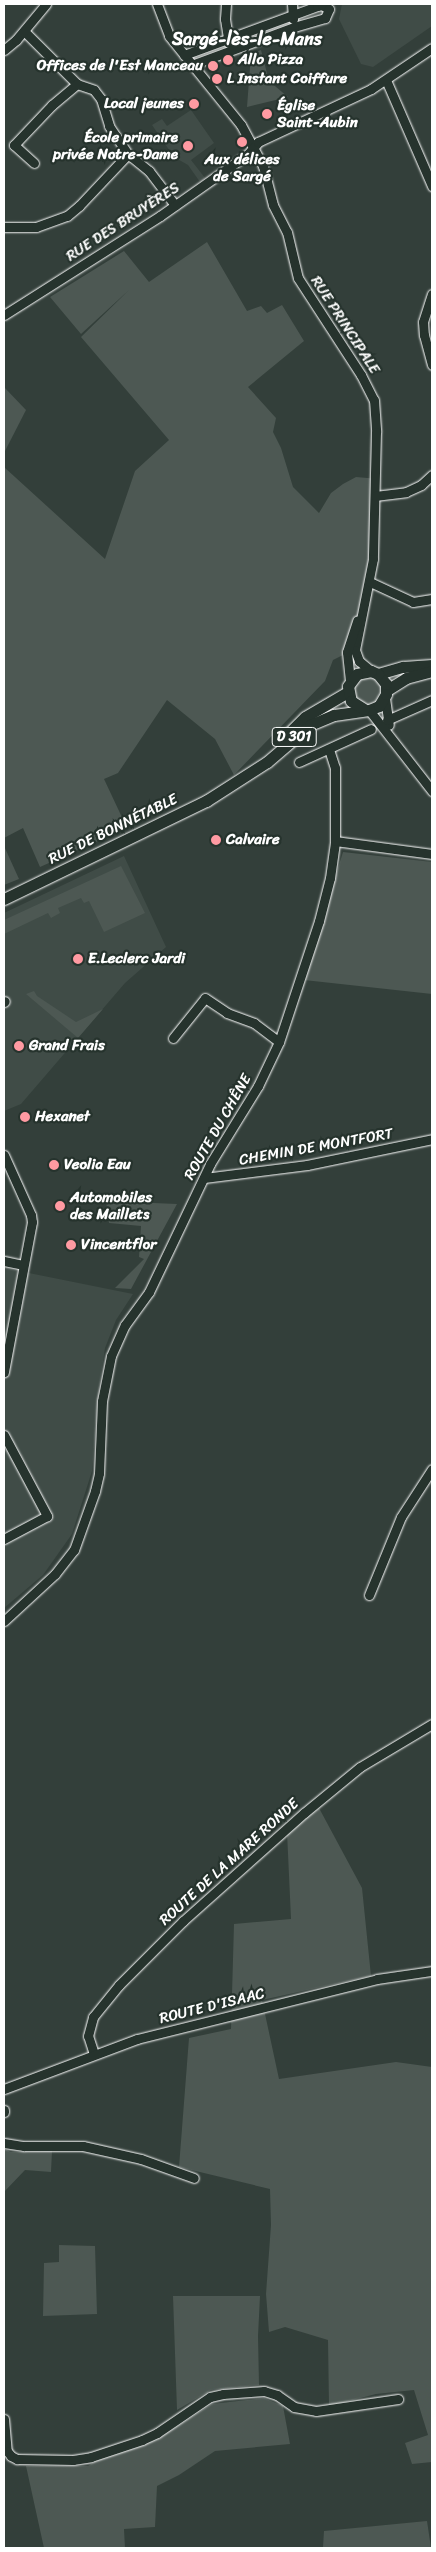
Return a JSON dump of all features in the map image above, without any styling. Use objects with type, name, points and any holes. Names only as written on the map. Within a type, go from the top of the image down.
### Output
[{"type":"main road","points":[[432,664],[357,674],[349,687],[355,705],[366,710],[379,706],[386,694],[406,678],[432,671]]},
{"type":"main road","points":[[375,672],[383,678],[386,694]]},
{"type":"main road","name":"D 301","points":[[235,784],[306,717],[349,687]]},
{"type":"main road","name":"D 301","points":[[235,784],[267,762],[310,725],[334,715],[366,710]]},
{"type":"main road","name":"RUE DE BONNÉTABLE","points":[[4,899],[124,842],[235,784]]},
{"type":"street","points":[[4,50],[24,32],[46,4]]},
{"type":"street","name":"RUE PRINCIPALE","points":[[155,4],[169,36],[191,65],[237,117],[263,166],[277,215],[287,232],[298,278],[361,375],[374,400],[376,414],[376,496],[370,582],[364,607]]},
{"type":"street","points":[[226,4],[227,38],[231,50]]},
{"type":"street","points":[[292,4],[294,27]]},
{"type":"street","points":[[184,55],[322,5],[326,6],[329,12],[325,18],[294,27],[191,65]]},
{"type":"street","points":[[24,32],[77,84],[94,90],[101,99],[109,126],[128,154],[149,171],[175,205]]},
{"type":"street","name":"RUE DES BRUYÈRES","points":[[4,315],[175,205],[248,154],[258,142],[303,119],[371,89],[432,48]]},
{"type":"street","points":[[386,80],[432,186]]},
{"type":"street","points":[[34,163],[14,145],[52,105],[77,84]]},
{"type":"street","points":[[4,227],[36,227],[67,216],[79,206],[128,154]]},
{"type":"street","points":[[432,294],[423,322],[424,336],[432,364]]},
{"type":"street","points":[[376,496],[406,492],[421,485],[432,475]]},
{"type":"street","points":[[370,582],[413,602],[432,599]]},
{"type":"street","points":[[364,607],[355,650],[359,661],[375,672]]},
{"type":"street","points":[[349,687],[348,646],[364,607]]},
{"type":"street","points":[[386,694],[387,720],[394,740]]},
{"type":"street","points":[[387,720],[432,700]]},
{"type":"street","points":[[366,710],[394,740],[432,791]]},
{"type":"street","points":[[299,762],[371,729]]},
{"type":"street","name":"ROUTE DU CHÊNE","points":[[4,1621],[56,1574],[74,1550],[99,1473],[102,1401],[111,1356],[125,1325],[149,1292],[216,1153],[258,1086],[279,1042],[319,921],[330,878],[335,842],[335,768],[329,748]]},
{"type":"street","points":[[335,842],[432,854]]},
{"type":"street","points":[[173,1038],[205,998],[227,1013],[254,1023],[279,1042]]},
{"type":"street","name":"CHEMIN DE MONTFORT","points":[[204,1178],[307,1165],[432,1140]]},
{"type":"street","points":[[4,1155],[31,1215],[32,1229],[23,1265],[22,1281],[4,1372]]},
{"type":"street","points":[[4,1261],[23,1265]]},
{"type":"street","points":[[4,1435],[47,1516],[4,1539]]},
{"type":"street","points":[[370,1595],[401,1517],[432,1469]]},
{"type":"street","name":"ROUTE DE LA MARE RONDE","points":[[94,2054],[88,2036],[93,2017],[119,1985],[183,1921],[304,1813],[360,1767],[432,1724]]},
{"type":"street","name":"ROUTE D'ISAAC","points":[[4,2089],[137,2039],[377,1979],[432,1971]]},
{"type":"street","points":[[4,2143],[24,2146],[83,2146],[141,2159],[194,2178]]},
{"type":"street","points":[[4,2420],[7,2451],[11,2456],[17,2459],[73,2460],[90,2457],[157,2433],[210,2397],[223,2394],[264,2391],[277,2395],[294,2407],[316,2411],[398,2400]]},
{"type":"shaded area","points":[[342,4],[432,4],[432,26],[373,67],[361,64],[339,19]]},
{"type":"shaded area","points":[[261,50],[269,81],[288,97],[247,107],[251,54]]},
{"type":"shaded area","name":"École primaire privée Notre-Dame","points":[[191,110],[214,143],[191,160],[205,178],[200,182],[188,165],[174,157],[152,125],[162,119],[167,126]]},
{"type":"shaded area","points":[[207,242],[247,311],[261,306],[267,313],[282,305],[304,341],[248,387],[276,418],[273,432],[281,448],[293,487],[319,513],[331,493],[343,484],[356,477],[379,479],[372,595],[359,647],[333,660],[325,681],[234,775],[215,739],[167,700],[118,773],[104,779],[127,828],[40,867],[23,828],[4,838],[4,467],[105,559],[135,471],[169,440],[81,337],[129,290],[81,334],[50,297],[124,251],[149,282]]},
{"type":"shaded area","points":[[4,387],[26,410],[4,453]]},
{"type":"shaded area","points":[[366,674],[381,681],[382,697],[369,707],[355,701],[354,682]]},
{"type":"shaded area","points":[[4,846],[19,879],[4,885]]},
{"type":"shaded area","points":[[343,852],[432,862],[432,994],[304,980]]},
{"type":"shaded area","points":[[124,856],[166,947],[125,983],[21,1104],[4,1111],[4,913]]},
{"type":"shaded area","points":[[121,866],[145,913],[104,932],[89,901],[84,903],[81,898],[58,908],[60,913],[51,918],[48,913],[4,934],[4,920]]},
{"type":"shaded area","points":[[34,991],[37,996],[76,1022],[103,1009],[78,1038],[26,994]]},
{"type":"shaded area","points":[[106,1201],[177,1204],[131,1289],[115,1288],[144,1259],[139,1257],[141,1226],[109,1223]]},
{"type":"shaded area","points":[[4,1268],[133,1294],[116,1320],[105,1348],[99,1388],[92,1471],[72,1534],[43,1575],[4,1608]]},
{"type":"shaded area","points":[[319,1808],[362,1888],[371,1976],[262,2000],[279,2079],[396,2062],[432,2067],[432,2462],[412,2464],[405,2443],[428,2435],[414,2390],[376,2394],[329,2406],[328,2340],[285,2327],[269,2332],[266,2294],[271,2225],[270,2189],[179,2167],[189,2038],[231,2029],[234,1924],[291,1919],[287,1832]]},
{"type":"shaded area","points":[[4,2149],[11,2152],[52,2151],[51,2172],[25,2170],[4,2192]]},
{"type":"shaded area","points":[[59,2245],[95,2246],[97,2314],[43,2316],[44,2263],[59,2262]]},
{"type":"shaded area","points":[[173,2296],[260,2296],[258,2336],[259,2385],[211,2390],[177,2410]]},
{"type":"shaded area","points":[[264,2398],[283,2406],[290,2444],[215,2451],[179,2475],[157,2486],[155,2527],[124,2529],[125,2548],[44,2548],[26,2466],[88,2466],[101,2458],[164,2435],[212,2404]]},
{"type":"shaded area","points":[[427,2521],[431,2548],[310,2548],[323,2547],[324,2531]]},
{"type":"place","name":"Allo Pizza","points":[[228,60]]},
{"type":"place","name":"Offices de l'Est Manceau","points":[[213,66]]},
{"type":"place","name":"L Instant Coiffure","points":[[217,79]]},
{"type":"place","name":"Local jeunes","points":[[194,104]]},
{"type":"place","name":"Église Saint-Aubin","points":[[267,114]]},
{"type":"place","name":"Aux délices de Sargé","points":[[242,142]]},
{"type":"place","name":"École primaire privée Notre-Dame","points":[[188,146]]},
{"type":"place","name":"Calvaire","points":[[216,840]]},
{"type":"place","name":"E.Leclerc Jardi","points":[[78,959]]},
{"type":"place","name":"Grand Frais","points":[[19,1046]]},
{"type":"place","name":"Hexanet","points":[[25,1117]]},
{"type":"place","name":"Veolia Eau","points":[[54,1165]]},
{"type":"place","name":"Automobiles des Maillets","points":[[60,1206]]},
{"type":"place","name":"Vincentflor","points":[[71,1245]]},
{"type":"district","name":"Sargé-lès-le-Mans","points":[[247,39]]}]
